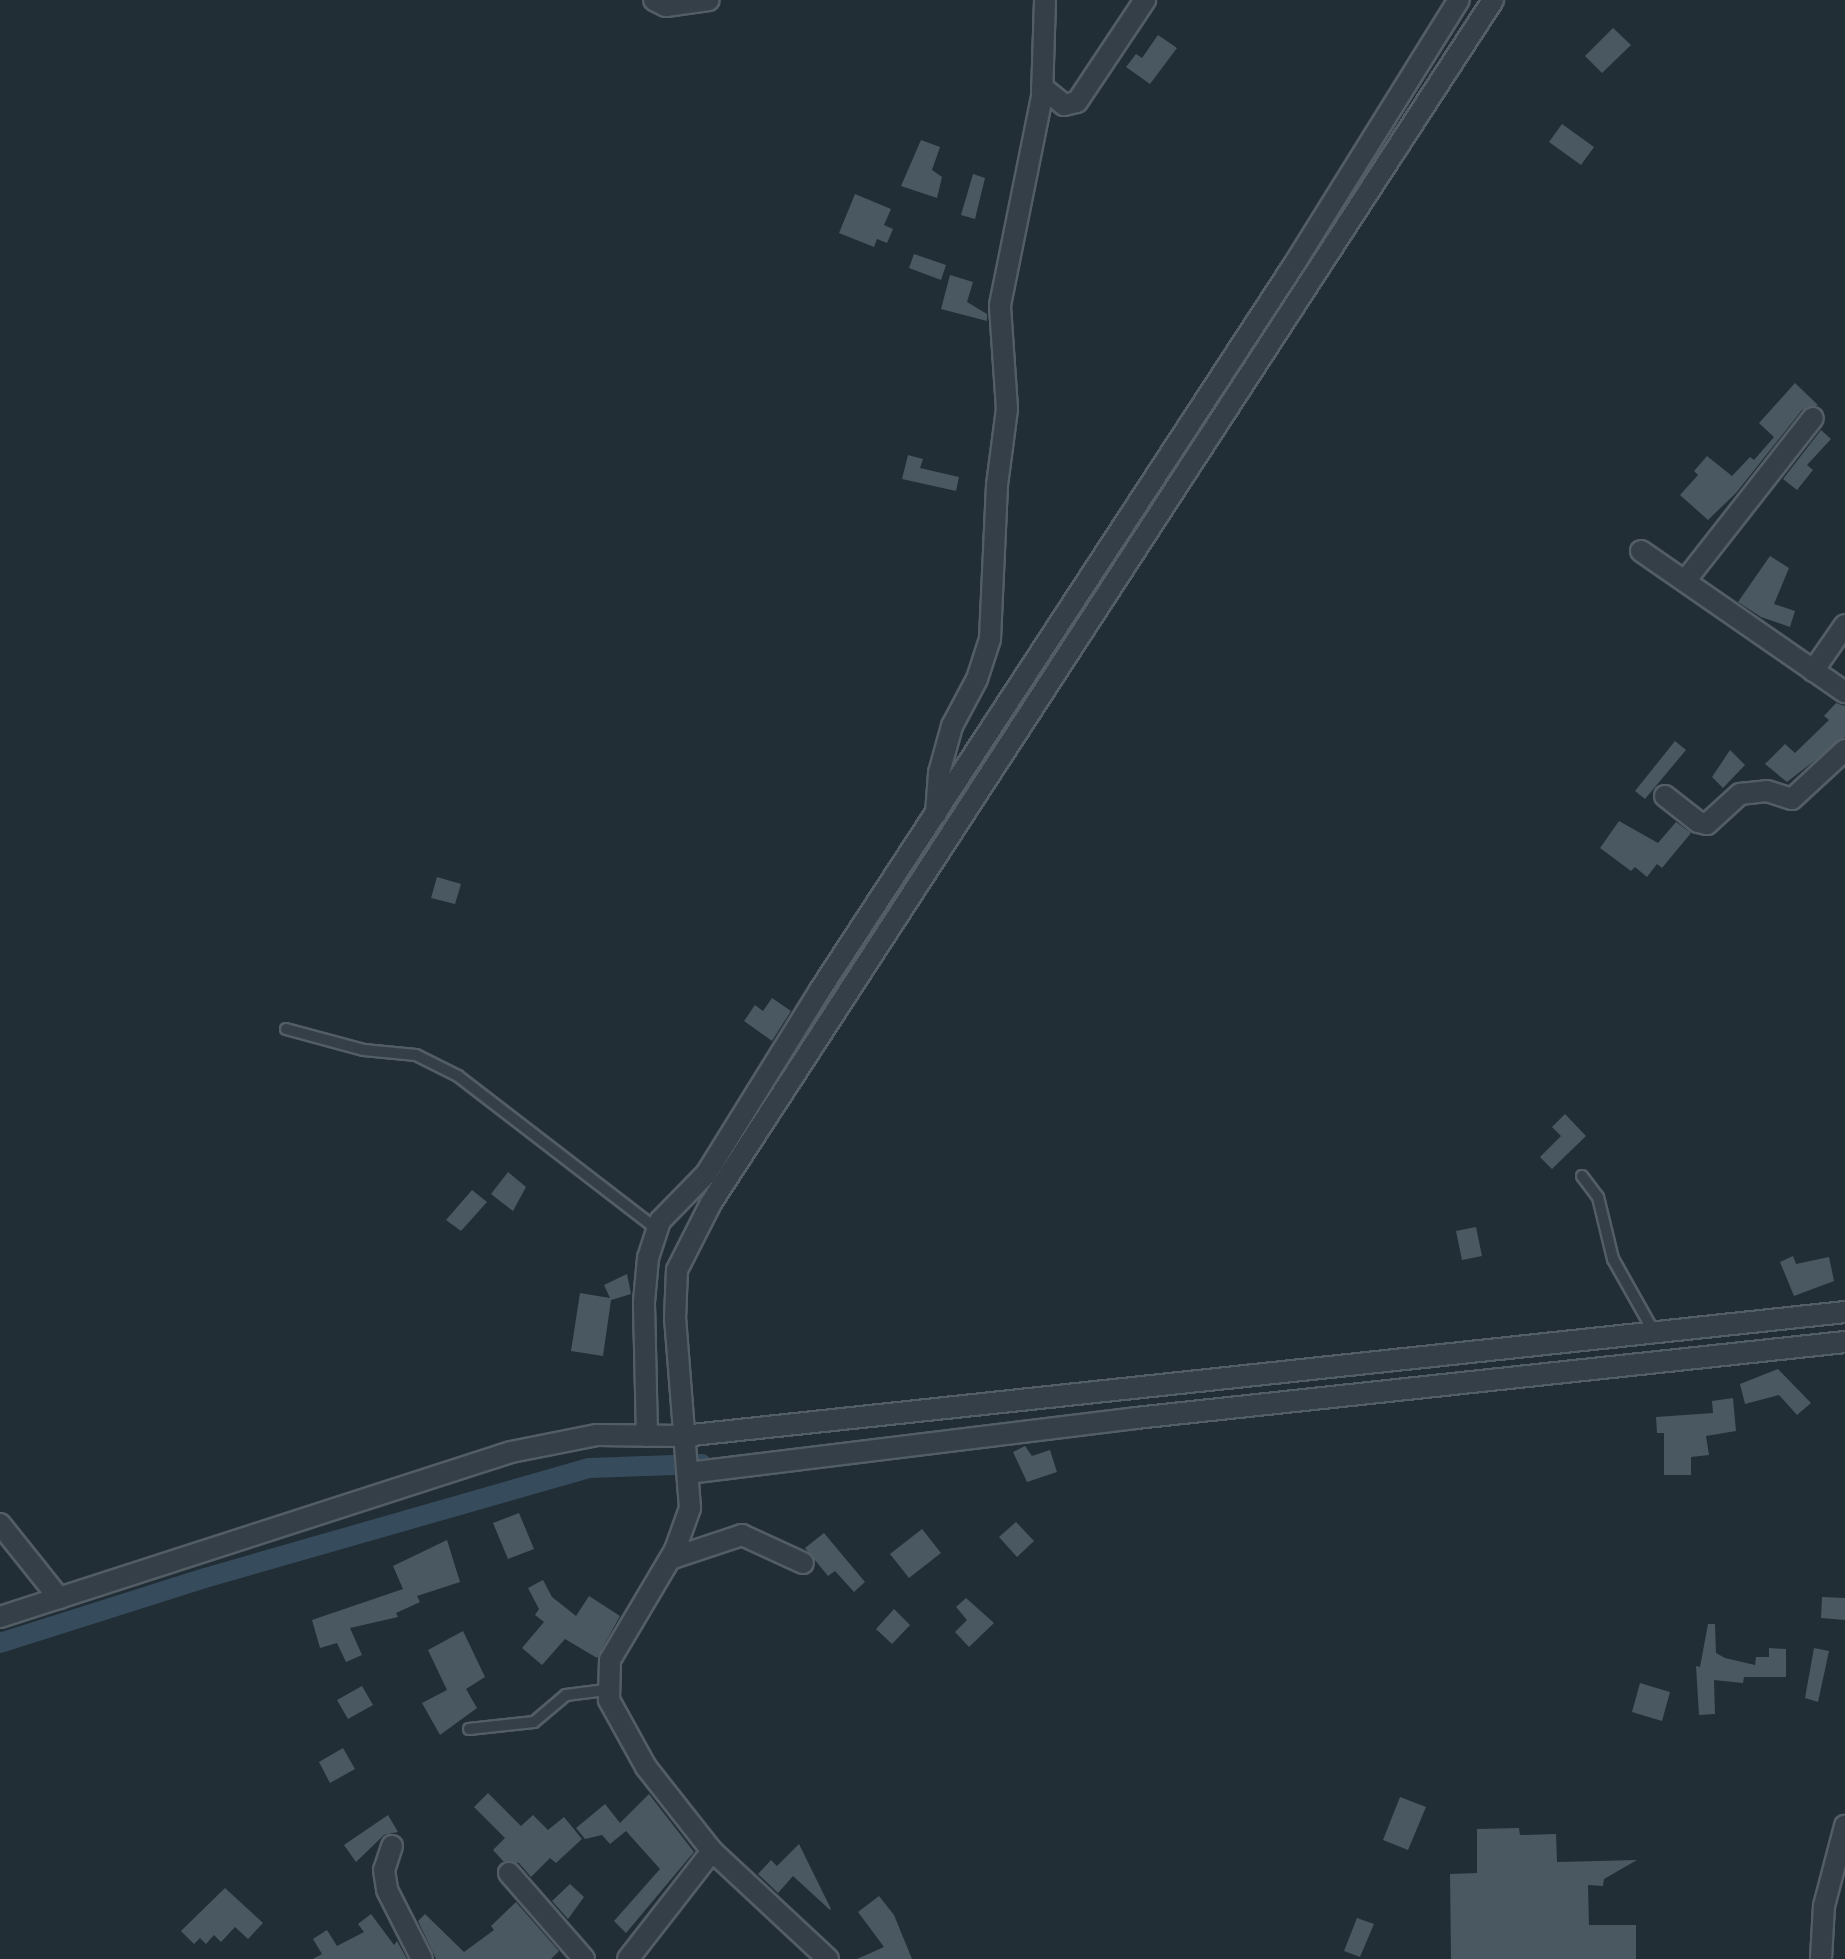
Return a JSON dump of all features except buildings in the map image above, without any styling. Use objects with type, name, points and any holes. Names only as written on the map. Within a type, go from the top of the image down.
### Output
[{"type":"street","points":[[654,0],[666,6],[709,0]]},
{"type":"street","points":[[936,814],[939,772],[952,726],[977,680],[990,639],[996,485],[1007,409],[1000,305],[1042,87],[1046,0]]},
{"type":"street","points":[[1042,87],[1064,105],[1077,102],[1145,0]]},
{"type":"street","points":[[646,1436],[644,1302],[657,1229],[706,1174],[1295,264],[1459,0]]},
{"type":"street","points":[[828,1959],[712,1852],[624,1733],[606,1690],[610,1660],[670,1559],[690,1508],[675,1319],[678,1270],[690,1236],[1493,0]]},
{"type":"street","points":[[1685,581],[1813,418]]},
{"type":"street","points":[[1641,551],[1845,692]]},
{"type":"street","points":[[1813,670],[1845,625]]},
{"type":"street","points":[[1664,796],[1698,822],[1707,824],[1740,794],[1767,791],[1792,798],[1800,794],[1845,750]]},
{"type":"street","points":[[685,1453],[1845,1312]]},
{"type":"street","points":[[0,1617],[511,1452],[597,1436],[646,1436],[685,1453],[1136,1418],[1845,1342]]},
{"type":"street","points":[[0,1524],[60,1598]]},
{"type":"street","points":[[670,1559],[742,1536],[803,1562]]},
{"type":"street","points":[[1820,1959],[1824,1906],[1845,1826]]},
{"type":"street","points":[[392,1846],[384,1870],[387,1890],[422,1959]]},
{"type":"street","points":[[628,1959],[712,1852]]},
{"type":"street","points":[[510,1872],[584,1959]]},
{"type":"lane","points":[[286,1028],[364,1050],[416,1055],[458,1076],[657,1229]]},
{"type":"lane","points":[[1582,1176],[1598,1196],[1614,1260],[1654,1333]]},
{"type":"lane","points":[[468,1729],[534,1722],[566,1695],[606,1690]]},
{"type":"waterway","points":[[0,1643],[205,1578],[589,1468],[702,1464]]}]
